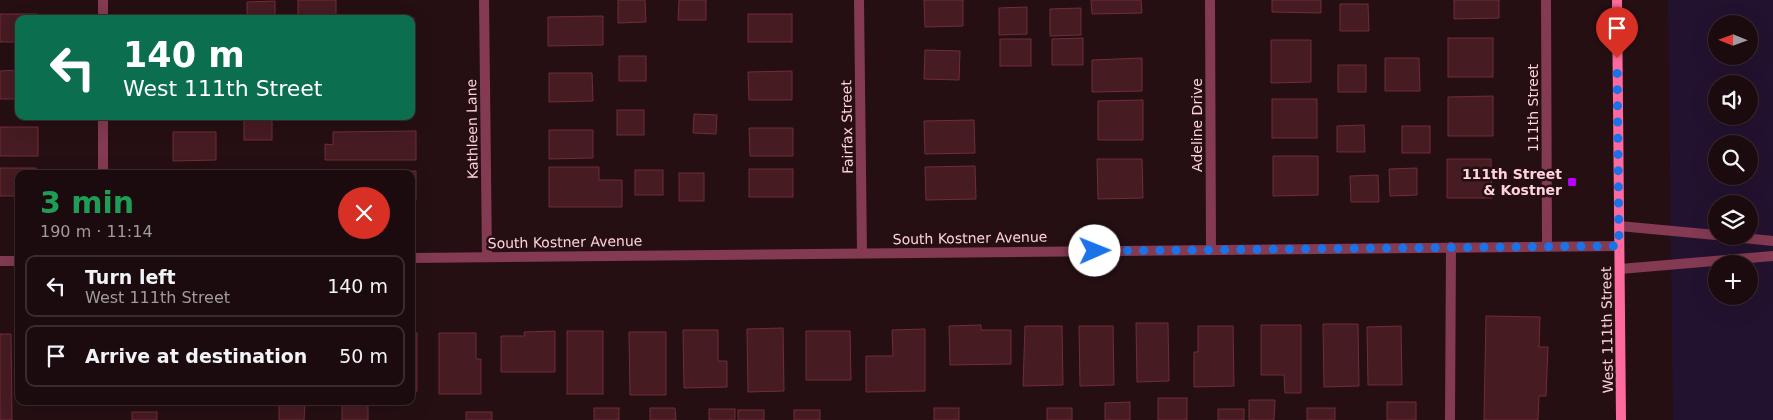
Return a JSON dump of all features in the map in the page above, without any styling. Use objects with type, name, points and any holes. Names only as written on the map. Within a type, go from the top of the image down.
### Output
[{"type":"main road","name":"West 111th Street","points":[[1617,0],[1621,420]]},
{"type":"street","points":[[103,0],[103,15]]},
{"type":"street","name":"Kathleen Lane","points":[[484,0],[487,257]]},
{"type":"street","name":"Fairfax Street","points":[[859,0],[862,253]]},
{"type":"street","name":"Adeline Drive","points":[[1210,0],[1212,250]]},
{"type":"street","name":"111th Street","points":[[1546,0],[1546,246]]},
{"type":"street","points":[[103,120],[104,170]]},
{"type":"street","points":[[1619,226],[1708,234]]},
{"type":"street","points":[[1758,239],[1773,241]]},
{"type":"street","name":"South Kostner Avenue","points":[[415,258],[1619,246]]},
{"type":"street","points":[[1450,420],[1451,247]]},
{"type":"street","points":[[1620,270],[1773,256]]},
{"type":"street","points":[[0,261],[15,261]]},
{"type":"shaded area","points":[[1668,0],[1773,0],[1773,420],[1673,420]]},
{"type":"building","points":[[298,0],[336,0],[336,15],[298,15]]},
{"type":"building","points":[[618,0],[645,0],[646,22],[618,23]]},
{"type":"building","points":[[679,0],[706,0],[706,20],[678,20]]},
{"type":"building","points":[[924,0],[963,0],[963,26],[925,27]]},
{"type":"building","points":[[1091,0],[1141,0],[1142,13],[1092,14]]},
{"type":"building","points":[[1272,0],[1321,0],[1321,13],[1272,12]]},
{"type":"building","points":[[1454,0],[1499,0],[1499,18],[1454,19]]},
{"type":"building","points":[[275,1],[275,15],[247,15],[247,2]]},
{"type":"building","points":[[1340,4],[1368,4],[1369,31],[1340,31]]},
{"type":"building","points":[[1027,7],[1027,34],[999,35],[999,8]]},
{"type":"building","points":[[1081,8],[1081,35],[1050,36],[1050,9]]},
{"type":"building","points":[[0,14],[37,14],[15,15],[15,42],[0,42]]},
{"type":"building","points":[[748,14],[792,14],[792,42],[748,42]]},
{"type":"building","points":[[603,16],[603,45],[548,46],[548,17]]},
{"type":"building","points":[[1083,38],[1083,65],[1052,65],[1052,39]]},
{"type":"building","points":[[1448,38],[1493,38],[1493,77],[1448,77]]},
{"type":"building","points":[[1000,39],[1031,39],[1031,66],[1000,66]]},
{"type":"building","points":[[1271,40],[1311,40],[1311,82],[1271,83]]},
{"type":"building","points":[[925,50],[960,51],[959,80],[924,79]]},
{"type":"building","points":[[619,56],[646,56],[646,81],[619,81]]},
{"type":"building","points":[[1142,58],[1142,91],[1092,92],[1092,60]]},
{"type":"building","points":[[1385,58],[1419,58],[1420,91],[1385,91]]},
{"type":"building","points":[[1338,65],[1366,65],[1366,92],[1338,92]]},
{"type":"building","points":[[15,70],[15,99],[0,99],[0,71]]},
{"type":"building","points":[[792,71],[792,100],[749,100],[748,72]]},
{"type":"building","points":[[549,73],[592,73],[593,101],[549,102]]},
{"type":"building","points":[[1493,96],[1493,136],[1448,136],[1448,97]]},
{"type":"building","points":[[1272,99],[1317,99],[1317,138],[1272,138]]},
{"type":"building","points":[[1143,100],[1143,140],[1098,140],[1098,101]]},
{"type":"building","points":[[617,110],[644,110],[644,135],[617,135]]},
{"type":"building","points":[[694,114],[717,115],[716,134],[693,133]]},
{"type":"building","points":[[244,120],[272,120],[272,140],[244,140]]},
{"type":"building","points":[[974,120],[975,153],[925,154],[924,121]]},
{"type":"building","points":[[1364,125],[1365,152],[1337,152],[1337,126]]},
{"type":"building","points":[[1402,126],[1430,126],[1430,153],[1402,153]]},
{"type":"building","points":[[0,127],[38,127],[38,156],[0,156]]},
{"type":"building","points":[[749,128],[793,128],[793,156],[750,156]]},
{"type":"building","points":[[549,130],[593,130],[593,158],[549,159]]},
{"type":"building","points":[[416,131],[416,160],[325,160],[325,144],[333,145],[333,132]]},
{"type":"building","points":[[173,132],[216,132],[216,160],[173,161]]},
{"type":"building","points":[[1273,156],[1318,156],[1318,195],[1273,196]]},
{"type":"building","points":[[1097,159],[1142,159],[1143,198],[1098,199]]},
{"type":"building","points":[[1447,159],[1491,159],[1492,198],[1447,198]]},
{"type":"building","points":[[975,166],[976,199],[926,200],[925,167]]},
{"type":"building","points":[[549,167],[599,167],[599,180],[622,180],[622,207],[549,207]]},
{"type":"building","points":[[0,168],[36,168],[36,170],[15,170],[15,196],[0,196]]},
{"type":"building","points":[[1417,168],[1417,195],[1390,196],[1389,169]]},
{"type":"building","points":[[749,169],[793,169],[793,197],[749,197]]},
{"type":"building","points":[[635,170],[663,170],[663,195],[635,195]]},
{"type":"building","points":[[416,171],[416,200],[415,200]]},
{"type":"building","points":[[679,173],[704,173],[704,201],[679,201]]},
{"type":"building","points":[[1378,175],[1379,202],[1351,202],[1350,176]]},
{"type":"building","points":[[1486,316],[1540,317],[1539,347],[1548,347],[1546,396],[1539,396],[1538,420],[1484,420]]},
{"type":"building","points":[[1136,323],[1168,323],[1169,381],[1137,382]]},
{"type":"building","points":[[1323,324],[1358,324],[1359,386],[1324,387]]},
{"type":"building","points":[[981,325],[981,330],[1011,330],[1011,364],[950,365],[949,326]]},
{"type":"building","points":[[1261,325],[1301,325],[1301,393],[1285,393],[1284,375],[1261,375]]},
{"type":"building","points":[[1025,326],[1062,326],[1063,385],[1023,386]]},
{"type":"building","points":[[1079,326],[1113,326],[1114,385],[1080,386]]},
{"type":"building","points":[[1198,326],[1233,326],[1234,386],[1194,387],[1194,352],[1198,352]]},
{"type":"building","points":[[1401,326],[1402,385],[1368,385],[1367,327]]},
{"type":"building","points":[[783,328],[784,391],[748,392],[747,329]]},
{"type":"building","points":[[925,329],[925,391],[866,392],[866,356],[893,356],[892,330]]},
{"type":"building","points":[[683,330],[718,330],[718,361],[727,361],[727,387],[684,388]]},
{"type":"building","points":[[555,331],[555,372],[501,372],[501,336],[525,336],[524,332]]},
{"type":"building","points":[[567,331],[603,331],[603,394],[567,394]]},
{"type":"building","points":[[806,331],[850,331],[851,380],[806,380]]},
{"type":"building","points":[[629,332],[666,332],[666,395],[630,395]]},
{"type":"building","points":[[415,333],[417,333],[417,391],[415,391]]},
{"type":"building","points":[[439,333],[476,333],[476,359],[481,359],[481,394],[439,394]]},
{"type":"building","points":[[0,334],[11,334],[12,420],[0,420]]},
{"type":"building","points":[[1158,398],[1187,398],[1187,420],[1158,420]]},
{"type":"building","points":[[1249,400],[1275,400],[1274,420],[1249,420]]},
{"type":"building","points":[[1130,402],[1130,420],[1105,420],[1105,403]]},
{"type":"building","points":[[1387,402],[1416,402],[1416,420],[1387,420]]},
{"type":"building","points":[[279,405],[305,405],[304,420],[279,420]]},
{"type":"building","points":[[342,405],[368,405],[368,420],[342,420]]},
{"type":"building","points":[[594,408],[619,408],[619,420],[594,420]]},
{"type":"building","points":[[650,408],[675,408],[676,420],[650,420]]},
{"type":"building","points":[[934,408],[959,408],[959,420],[934,420]]},
{"type":"building","points":[[1047,408],[1072,408],[1072,420],[1047,420]]},
{"type":"building","points":[[1307,408],[1335,408],[1335,420],[1307,420]]},
{"type":"building","points":[[709,409],[735,409],[735,420],[709,420]]},
{"type":"building","points":[[1218,409],[1244,409],[1244,420],[1218,420]]},
{"type":"building","points":[[738,410],[764,410],[764,420],[738,420]]},
{"type":"building","points":[[794,410],[820,410],[820,420],[794,420]]},
{"type":"building","points":[[132,412],[157,412],[157,420],[132,420]]},
{"type":"building","points":[[466,412],[492,412],[492,420],[466,420]]},
{"type":"place","name":"111th Street & Kostner","points":[[1572,182]]},
{"type":"route","points":[[1095,251],[1619,246],[1617,58]]}]
